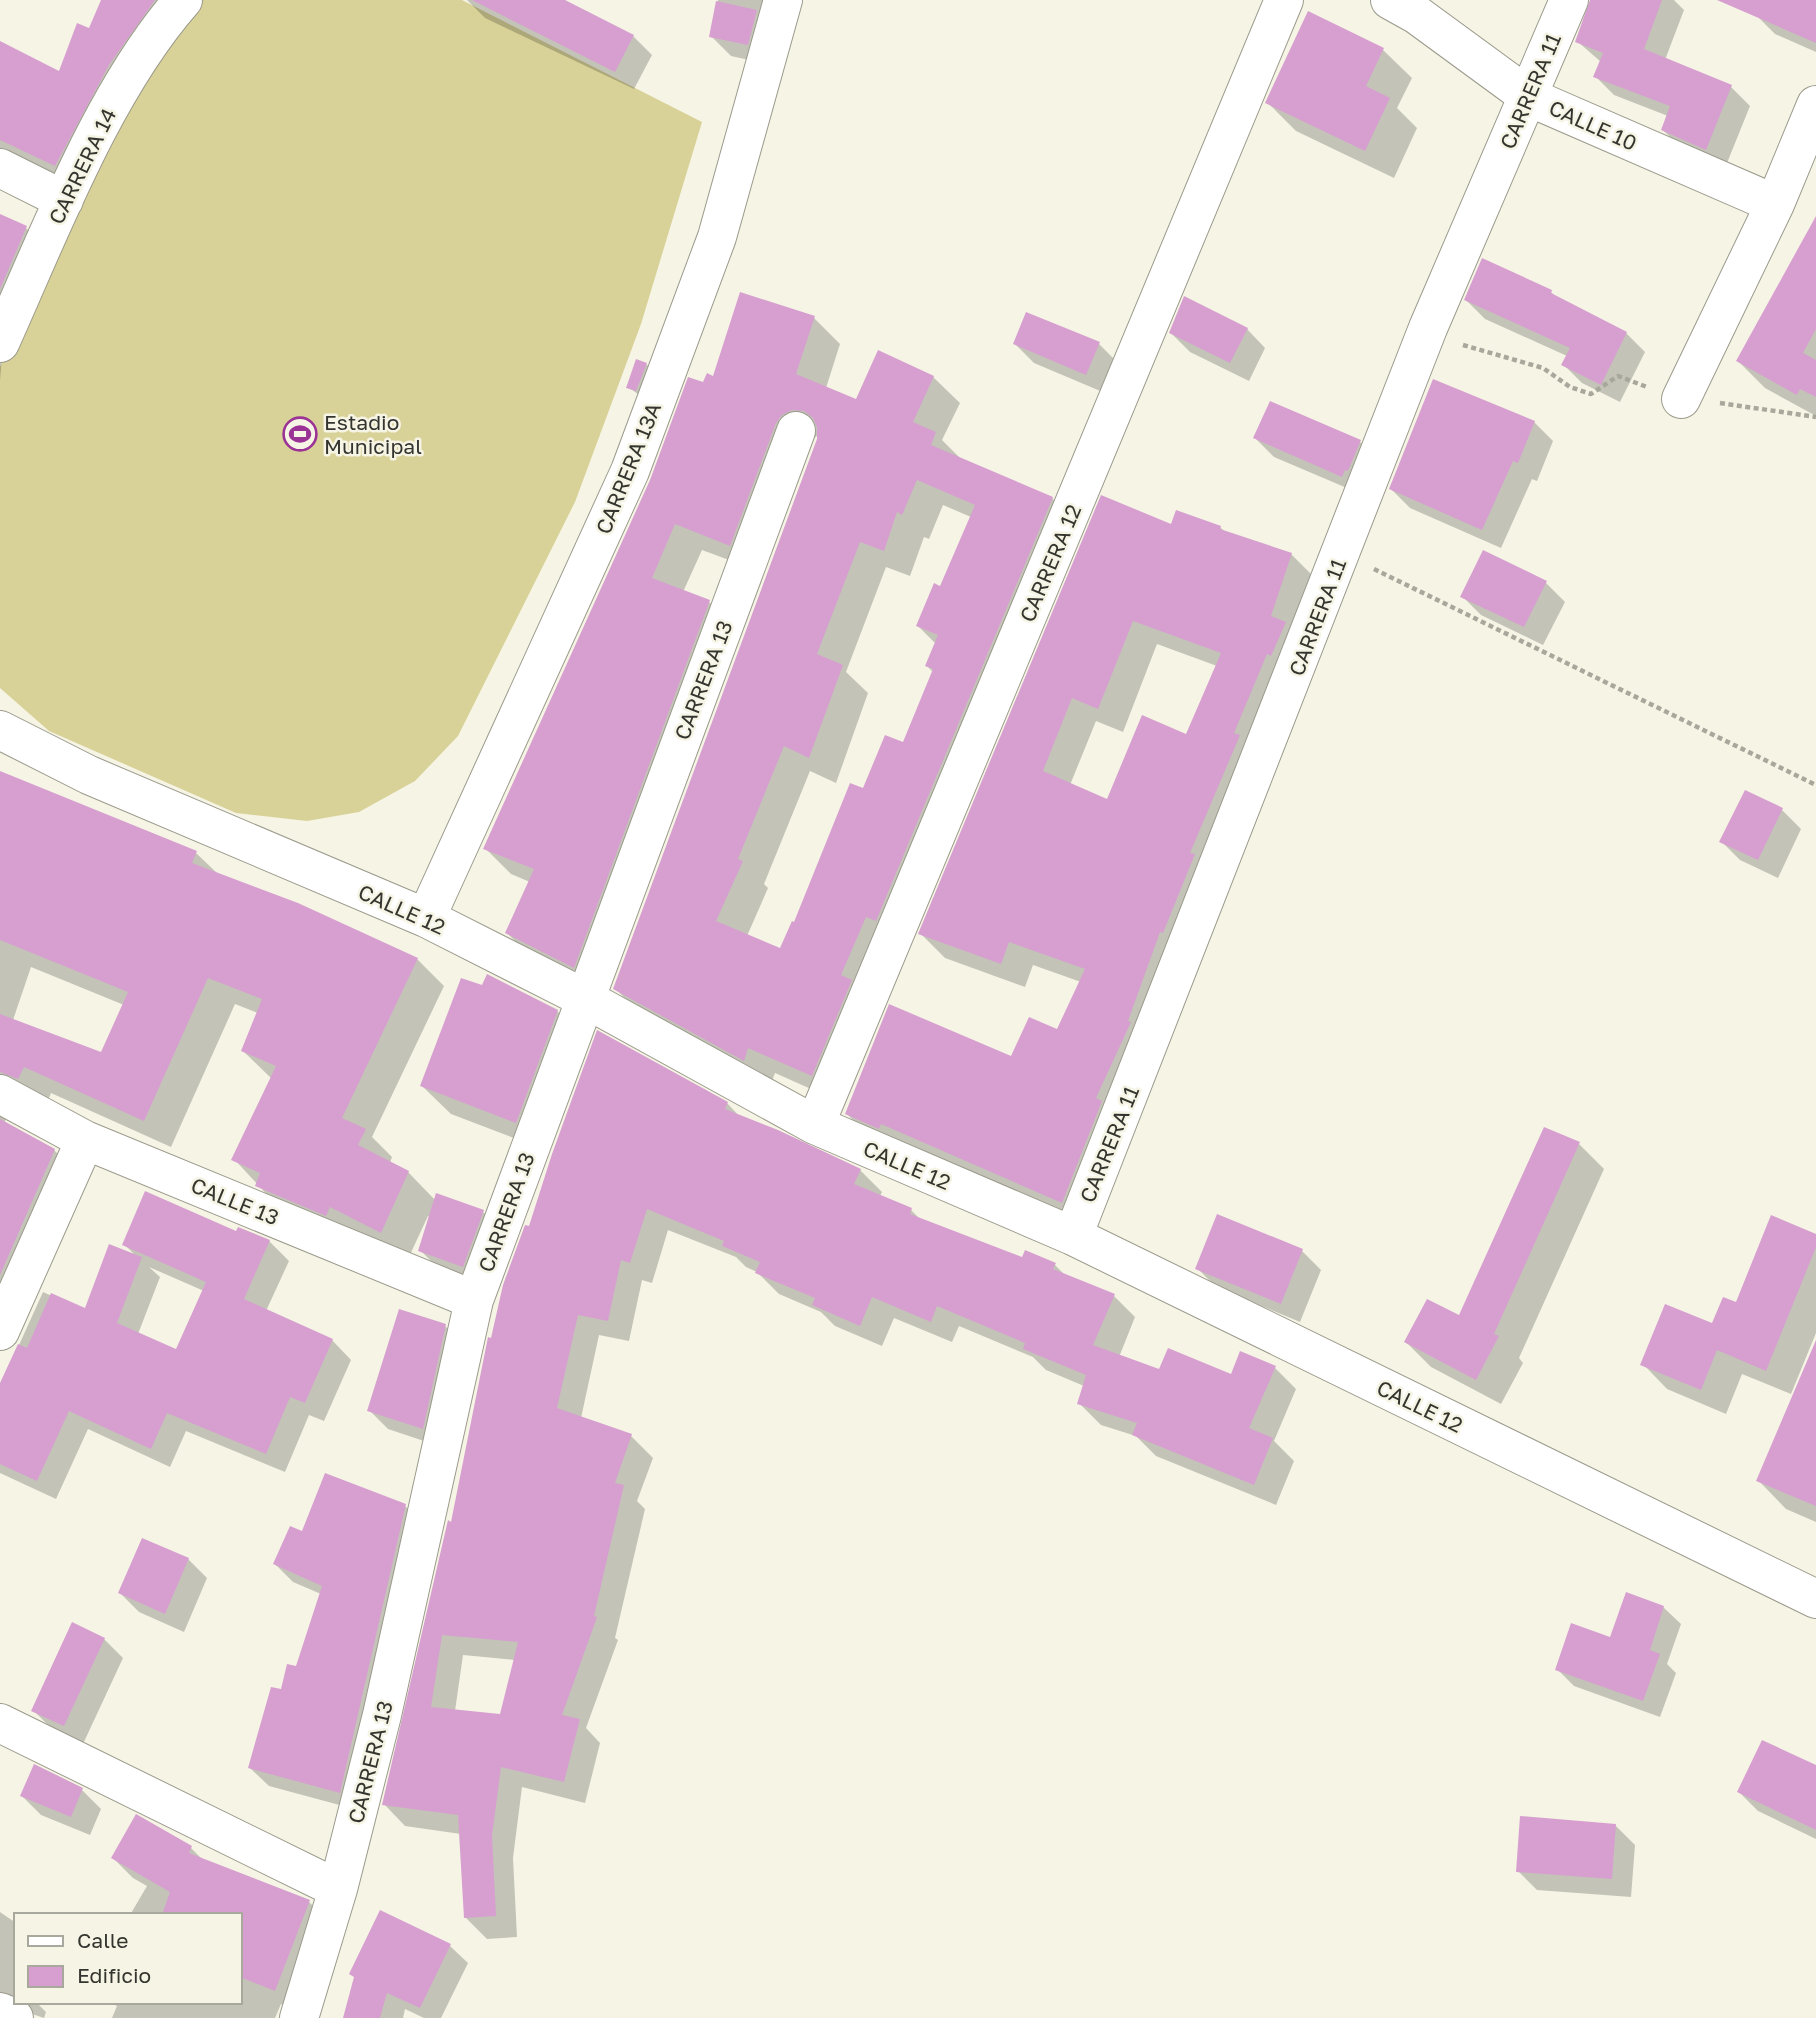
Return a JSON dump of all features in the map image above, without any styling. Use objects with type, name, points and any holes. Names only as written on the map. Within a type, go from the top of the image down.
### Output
[{"type":"street","name":"CARRERA 14","points":[[0,343],[64,200],[134,64],[183,0]]},
{"type":"street","name":"CARRERA 13A","points":[[426,918],[630,471],[717,237],[783,0]]},
{"type":"street","name":"CARRERA 12","points":[[815,1125],[1284,0]]},
{"type":"street","name":"CALLE 10","points":[[1390,0],[1417,15],[1529,97],[1775,204]]},
{"type":"street","name":"CARRERA 11","points":[[1073,1236],[1428,328],[1569,0]]},
{"type":"street","points":[[1681,399],[1775,204],[1816,105]]},
{"type":"street","points":[[0,168],[64,200]]},
{"type":"street","name":"CARRERA 13","points":[[299,2018],[338,1889],[382,1715],[474,1300],[796,431]]},
{"type":"street","name":"CALLE 12","points":[[0,730],[89,775],[426,918],[584,998],[815,1125],[1073,1236],[1816,1599]]},
{"type":"street","name":"CALLE 13","points":[[0,1094],[85,1140],[474,1300]]},
{"type":"street","points":[[0,1331],[85,1140]]},
{"type":"street","points":[[0,1723],[338,1889]]},
{"type":"street","points":[[0,2011],[14,2018]]},
{"type":"path","points":[[1428,328],[1458,343],[1543,368],[1570,387],[1591,394],[1618,376],[1681,399],[1816,417]]},
{"type":"path","points":[[1342,553],[1816,785]]},
{"type":"shaded area","name":"Estadio Municipal","points":[[190,0],[462,0],[702,122],[641,324],[575,502],[458,736],[415,781],[359,812],[307,821],[236,813],[49,731],[0,688],[0,367],[75,204]]},
{"type":"building","points":[[101,0],[155,0],[109,65],[55,166],[0,140],[0,41],[59,71],[77,23],[89,28]]},
{"type":"building","points":[[472,0],[565,0],[634,35],[615,72]]},
{"type":"building","points":[[1590,0],[1662,0],[1644,49],[1732,85],[1706,150],[1661,130],[1670,106],[1593,77],[1603,53],[1575,42]]},
{"type":"building","points":[[1717,0],[1816,0],[1816,43]]},
{"type":"building","points":[[716,1],[757,10],[748,45],[709,37]]},
{"type":"building","points":[[1308,11],[1384,48],[1366,86],[1390,98],[1365,151],[1265,103]]},
{"type":"building","points":[[0,214],[27,226],[0,289]]},
{"type":"building","points":[[1816,216],[1816,329],[1803,353],[1816,360],[1816,397],[1800,389],[1797,395],[1736,361]]},
{"type":"building","points":[[1482,258],[1552,290],[1551,293],[1627,332],[1601,385],[1561,365],[1570,348],[1464,300]]},
{"type":"building","points":[[740,292],[815,316],[796,374],[856,399],[878,350],[934,376],[913,422],[936,432],[931,445],[1053,497],[876,921],[866,917],[841,975],[852,980],[812,1076],[748,1048],[744,1061],[613,989],[817,439],[817,427],[813,418],[804,411],[792,410],[782,415],[776,423],[730,546],[675,524],[652,578],[710,600],[574,968],[505,933],[534,869],[483,849],[650,480],[688,377],[703,382],[707,373],[713,376]],"holes":[[[917,480],[975,505],[940,586],[934,583],[916,626],[938,635],[925,666],[933,669],[903,742],[885,735],[863,788],[850,783],[794,922],[792,921],[780,948],[716,921],[743,861],[738,859],[784,746],[809,758],[843,665],[817,654],[860,542],[884,551],[897,512],[902,515]]]},
{"type":"building","points":[[1184,296],[1248,328],[1230,363],[1169,333]]},
{"type":"building","points":[[1026,312],[1100,342],[1086,375],[1013,344]]},
{"type":"building","points":[[636,359],[647,363],[636,391],[626,388]]},
{"type":"building","points":[[1433,379],[1535,421],[1518,463],[1513,461],[1482,530],[1389,489]]},
{"type":"building","points":[[1270,401],[1361,440],[1348,471],[1345,470],[1342,477],[1253,438]]},
{"type":"building","points":[[1101,495],[1171,524],[1176,510],[1221,526],[1220,529],[1292,553],[1271,616],[1286,622],[1271,656],[1267,654],[1234,733],[1240,735],[1190,853],[1195,854],[1163,933],[1160,932],[1128,1021],[1131,1022],[1096,1098],[1102,1101],[1062,1203],[881,1124],[879,1129],[845,1114],[889,1004],[1011,1056],[1029,1017],[1057,1029],[1085,969],[1009,942],[1001,964],[918,934]],"holes":[[[1133,621],[1221,653],[1186,734],[1142,715],[1107,799],[1043,771],[1072,698],[1098,709]]]},
{"type":"building","points":[[1483,550],[1547,581],[1524,627],[1460,597]]},
{"type":"building","points":[[0,771],[197,851],[192,863],[298,903],[418,958],[342,1118],[366,1129],[358,1145],[409,1171],[381,1233],[330,1207],[326,1216],[255,1186],[260,1173],[231,1160],[276,1066],[241,1051],[262,999],[208,978],[144,1121],[24,1067],[18,1079],[0,1072],[0,1014],[101,1052],[128,992],[0,940]]},
{"type":"building","points":[[1745,790],[1783,808],[1758,860],[1719,842]]},
{"type":"building","points":[[487,974],[558,1010],[516,1123],[420,1086],[461,978],[482,985]]},
{"type":"building","points":[[597,1030],[728,1102],[725,1109],[778,1130],[861,1169],[854,1184],[912,1208],[910,1214],[1022,1257],[1025,1250],[1056,1263],[1053,1269],[1115,1294],[1093,1345],[1159,1369],[1168,1348],[1231,1374],[1240,1351],[1276,1366],[1249,1428],[1273,1438],[1254,1485],[1132,1435],[1137,1423],[1077,1404],[1086,1375],[1023,1349],[1025,1343],[937,1306],[931,1322],[872,1297],[860,1326],[812,1305],[815,1298],[755,1273],[760,1262],[722,1246],[724,1241],[647,1209],[630,1263],[621,1260],[608,1321],[578,1315],[557,1408],[632,1434],[615,1483],[624,1485],[594,1616],[597,1617],[562,1715],[580,1719],[564,1782],[501,1767],[492,1836],[496,1916],[464,1918],[458,1815],[382,1805],[448,1520],[451,1522],[488,1337],[491,1338],[503,1285],[525,1225],[529,1226]],"holes":[[[442,1635],[518,1642],[500,1714],[431,1707]]]},
{"type":"building","points":[[0,1119],[55,1149],[0,1275]]},
{"type":"building","points":[[1544,1127],[1580,1142],[1494,1334],[1499,1336],[1476,1380],[1404,1342],[1427,1299],[1459,1315]]},
{"type":"building","points":[[145,1191],[236,1231],[238,1227],[270,1240],[244,1299],[333,1339],[305,1403],[290,1397],[266,1454],[167,1413],[151,1449],[69,1411],[37,1481],[0,1464],[0,1383],[18,1344],[27,1348],[51,1293],[85,1308],[109,1244],[142,1257],[117,1323],[176,1349],[206,1282],[122,1245]]},
{"type":"building","points":[[436,1193],[484,1210],[463,1267],[418,1251]]},
{"type":"building","points":[[1217,1214],[1303,1249],[1281,1304],[1195,1269]]},
{"type":"building","points":[[1771,1215],[1816,1234],[1816,1247],[1766,1371],[1717,1350],[1701,1390],[1640,1365],[1665,1304],[1712,1323],[1723,1297],[1736,1302]]},
{"type":"building","points":[[399,1309],[446,1324],[423,1429],[367,1411]]},
{"type":"building","points":[[1816,1340],[1816,1506],[1756,1481]]},
{"type":"building","points":[[325,1473],[406,1504],[340,1793],[248,1768],[271,1687],[281,1689],[287,1664],[296,1666],[322,1586],[273,1564],[290,1526],[302,1531]]},
{"type":"building","points":[[142,1538],[189,1558],[165,1614],[118,1593]]},
{"type":"building","points":[[1626,1592],[1664,1606],[1650,1650],[1660,1654],[1643,1701],[1555,1670],[1571,1623],[1610,1637]]},
{"type":"building","points":[[72,1622],[105,1638],[64,1726],[31,1711]]},
{"type":"building","points":[[1762,1740],[1816,1765],[1816,1830],[1737,1792]]},
{"type":"building","points":[[34,1764],[83,1788],[71,1817],[20,1796]]},
{"type":"building","points":[[136,1814],[192,1846],[189,1853],[310,1900],[275,1991],[242,1978],[242,1913],[163,1913],[170,1892],[111,1858]]},
{"type":"building","points":[[1520,1816],[1616,1824],[1612,1879],[1516,1872]]},
{"type":"building","points":[[380,1910],[451,1944],[420,2008],[387,1993],[380,2018],[343,2018],[354,1977],[349,1974]]},
{"type":"place","name":"Estadio Municipal","points":[[300,434]]}]
